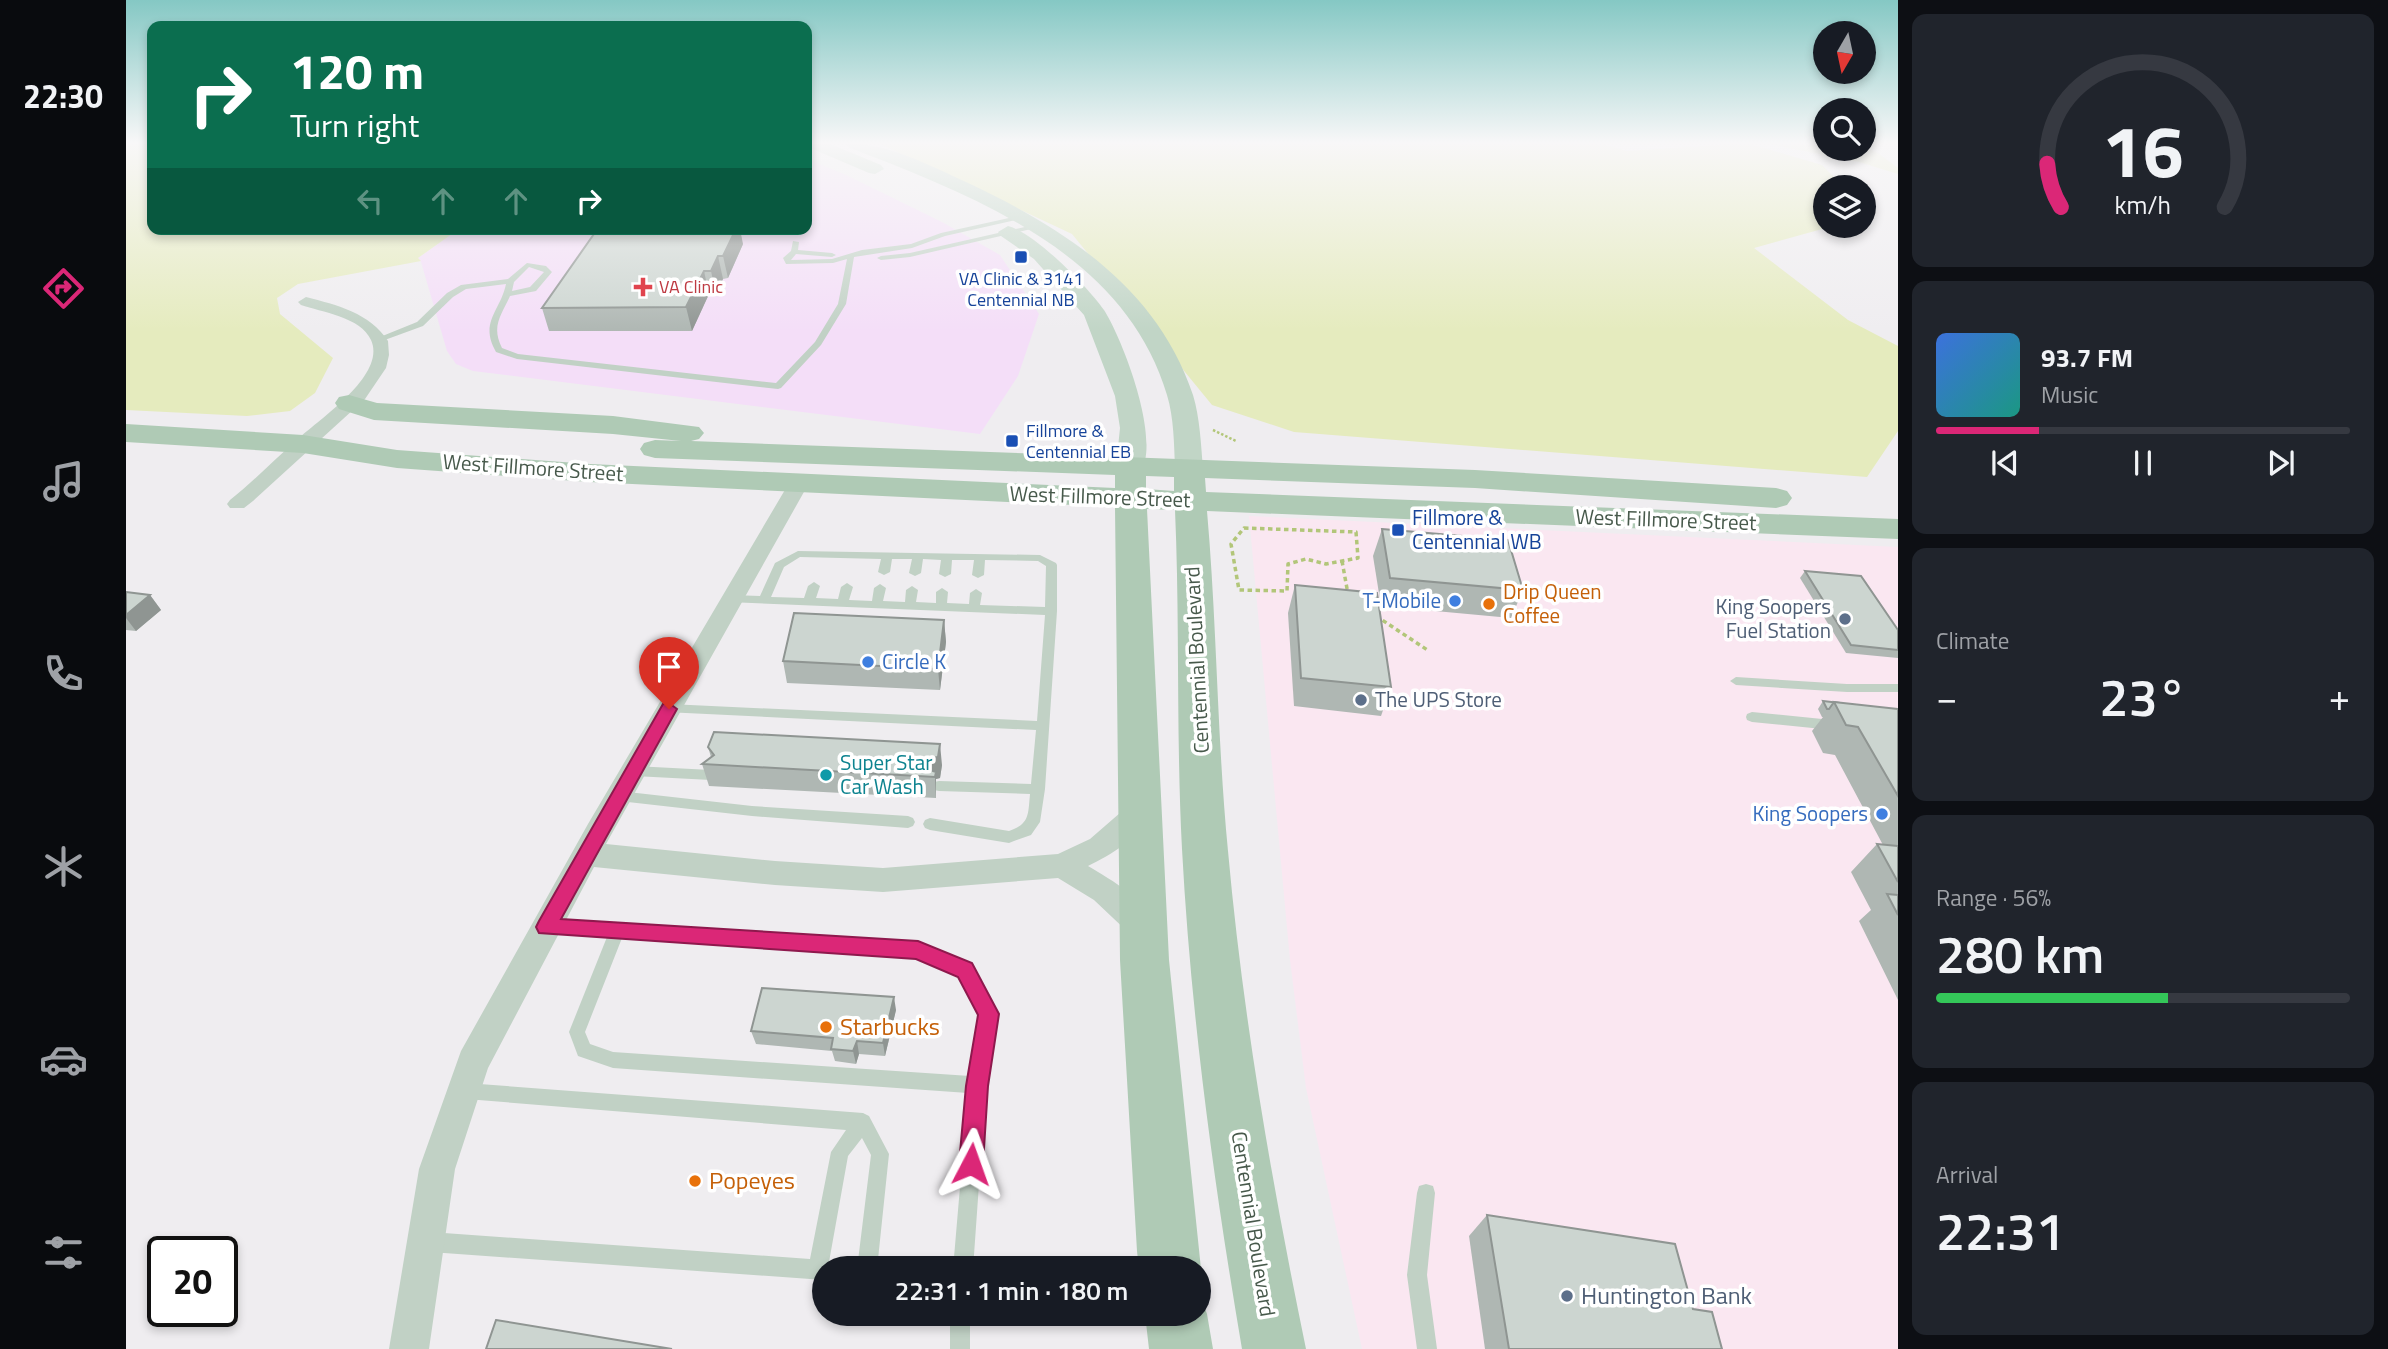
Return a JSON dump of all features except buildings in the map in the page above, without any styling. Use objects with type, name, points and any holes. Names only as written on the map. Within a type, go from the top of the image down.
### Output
[{"type":"main road","name":"Centennial Boulevard","points":[[985,206],[1015,225],[1094,313],[1112,351],[1128,396],[1133,428],[1130,482],[1142,927],[1169,1256]]},
{"type":"main road","name":"Centennial Boulevard","points":[[970,213],[1015,225],[1070,246],[1135,309],[1154,338],[1180,395],[1190,485],[1205,850],[1229,1073],[1256,1256],[1274,1349]]},
{"type":"main road","points":[[349,403],[362,409],[386,412],[633,426],[840,456]]},
{"type":"main road","name":"West Fillmore Street","points":[[126,433],[303,444],[397,460],[799,483],[1130,482]]},
{"type":"main road","name":"West Fillmore Street","points":[[303,444],[382,440],[840,456],[1130,482],[1898,528]]},
{"type":"main road","name":"West Fillmore Street","points":[[1190,485],[1531,482],[1898,507]]},
{"type":"main road","points":[[1178,1326],[1181,1349]]},
{"type":"street","points":[[237,504],[268,481],[303,444],[349,403],[378,368],[381,351],[379,339],[358,321],[306,302]]},
{"type":"street","points":[[409,1349],[438,1170],[472,1063],[626,783],[799,483]]},
{"type":"street","points":[[586,854],[775,873],[883,880],[1062,866],[1100,847],[1138,814]]},
{"type":"street","points":[[1062,866],[1105,891],[1142,927]]},
{"type":"lane","points":[[851,256],[866,260],[910,255],[1015,225]]},
{"type":"lane","points":[[795,242],[794,252],[788,258],[789,262],[833,261],[862,252],[912,246],[943,234],[1015,225]]},
{"type":"lane","points":[[509,281],[508,294],[490,327],[491,339],[499,350],[517,356],[594,366],[778,386],[818,343],[842,304],[851,256]]},
{"type":"lane","points":[[379,339],[421,324],[450,295],[464,287],[509,281],[527,265],[543,268],[548,272],[533,289],[508,294]]},
{"type":"lane","points":[[764,600],[779,565],[798,554],[1040,558],[1052,565],[1035,818],[1026,831],[1009,837],[930,824]]},
{"type":"lane","points":[[818,569],[822,555]]},
{"type":"lane","points":[[852,570],[856,555]]},
{"type":"lane","points":[[884,572],[887,556]]},
{"type":"lane","points":[[915,573],[918,556]]},
{"type":"lane","points":[[945,574],[947,557]]},
{"type":"lane","points":[[978,575],[980,557]]},
{"type":"lane","points":[[809,601],[814,586]]},
{"type":"lane","points":[[843,603],[848,587]]},
{"type":"lane","points":[[877,604],[880,588]]},
{"type":"lane","points":[[909,605],[912,590]]},
{"type":"lane","points":[[941,606],[942,592]]},
{"type":"lane","points":[[974,607],[976,593]]},
{"type":"lane","points":[[732,599],[1051,611]]},
{"type":"lane","points":[[1736,681],[1834,688],[1898,688]]},
{"type":"lane","points":[[669,709],[1043,726]]},
{"type":"lane","points":[[1752,717],[1848,727]]},
{"type":"lane","points":[[626,783],[711,775]]},
{"type":"lane","points":[[626,783],[752,811],[908,822]]},
{"type":"lane","points":[[939,786],[1038,789]]},
{"type":"lane","points":[[546,927],[918,950],[965,970],[989,1014],[977,1086],[964,1256]]},
{"type":"lane","points":[[617,931],[577,1031],[584,1050],[613,1060],[977,1086]]},
{"type":"lane","points":[[464,1091],[863,1122]]},
{"type":"lane","points":[[863,1122],[880,1154],[868,1256]]},
{"type":"lane","points":[[823,1256],[841,1152],[863,1122]]},
{"type":"lane","points":[[1426,1193],[1417,1275],[1427,1349]]},
{"type":"lane","points":[[428,1241],[812,1269]]},
{"type":"lane","points":[[960,1326],[960,1349]]},
{"type":"path","points":[[1244,528],[1231,544],[1239,590],[1287,591],[1300,595]]},
{"type":"path","points":[[1287,591],[1288,564],[1306,559],[1326,564],[1357,558],[1356,532]]},
{"type":"path","points":[[1337,599],[1349,598],[1342,561]]},
{"type":"path","points":[[1368,611],[1429,651]]},
{"type":"shaded area","points":[[812,206],[909,206],[1000,255],[1039,314],[1018,376],[980,434],[473,371],[456,364],[447,351],[418,258],[451,235],[812,235]]},
{"type":"shaded area","points":[[1249,516],[1898,547],[1898,1349],[1362,1349],[1306,1088],[1290,960]]},
{"type":"green space","points":[[126,206],[147,206],[147,235],[451,235],[418,258],[421,261],[298,284],[277,298],[280,314],[333,358],[315,393],[290,411],[247,416],[126,410]]},
{"type":"green space","points":[[1012,206],[1813,206],[1813,232],[1754,248],[1848,320],[1898,346],[1898,431],[1867,477],[1294,432],[1212,405],[1072,234]]},
{"type":"place","name":"VA Clinic & 3141 Centennial NB","points":[[1021,257]]},
{"type":"place","name":"VA Clinic","points":[[643,287]]},
{"type":"place","name":"Fillmore & Centennial EB","points":[[1012,441]]},
{"type":"place","name":"Fillmore & Centennial WB","points":[[1398,530]]},
{"type":"place","name":"T-Mobile","points":[[1455,601]]},
{"type":"place","name":"Drip Queen Coffee","points":[[1489,604]]},
{"type":"place","name":"King Soopers Fuel Station","points":[[1845,619]]},
{"type":"place","name":"Circle K","points":[[868,662]]},
{"type":"place","name":"The UPS Store","points":[[1361,700]]},
{"type":"place","name":"Super Star Car Wash","points":[[826,775]]},
{"type":"place","name":"King Soopers","points":[[1882,814]]},
{"type":"place","name":"Starbucks","points":[[826,1027]]},
{"type":"place","name":"Popeyes","points":[[695,1181]]},
{"type":"place","name":"Huntington Bank","points":[[1567,1296]]},
{"type":"route","points":[[669,709],[546,927],[918,950],[965,970],[989,1014],[977,1086],[971,1164]]}]
